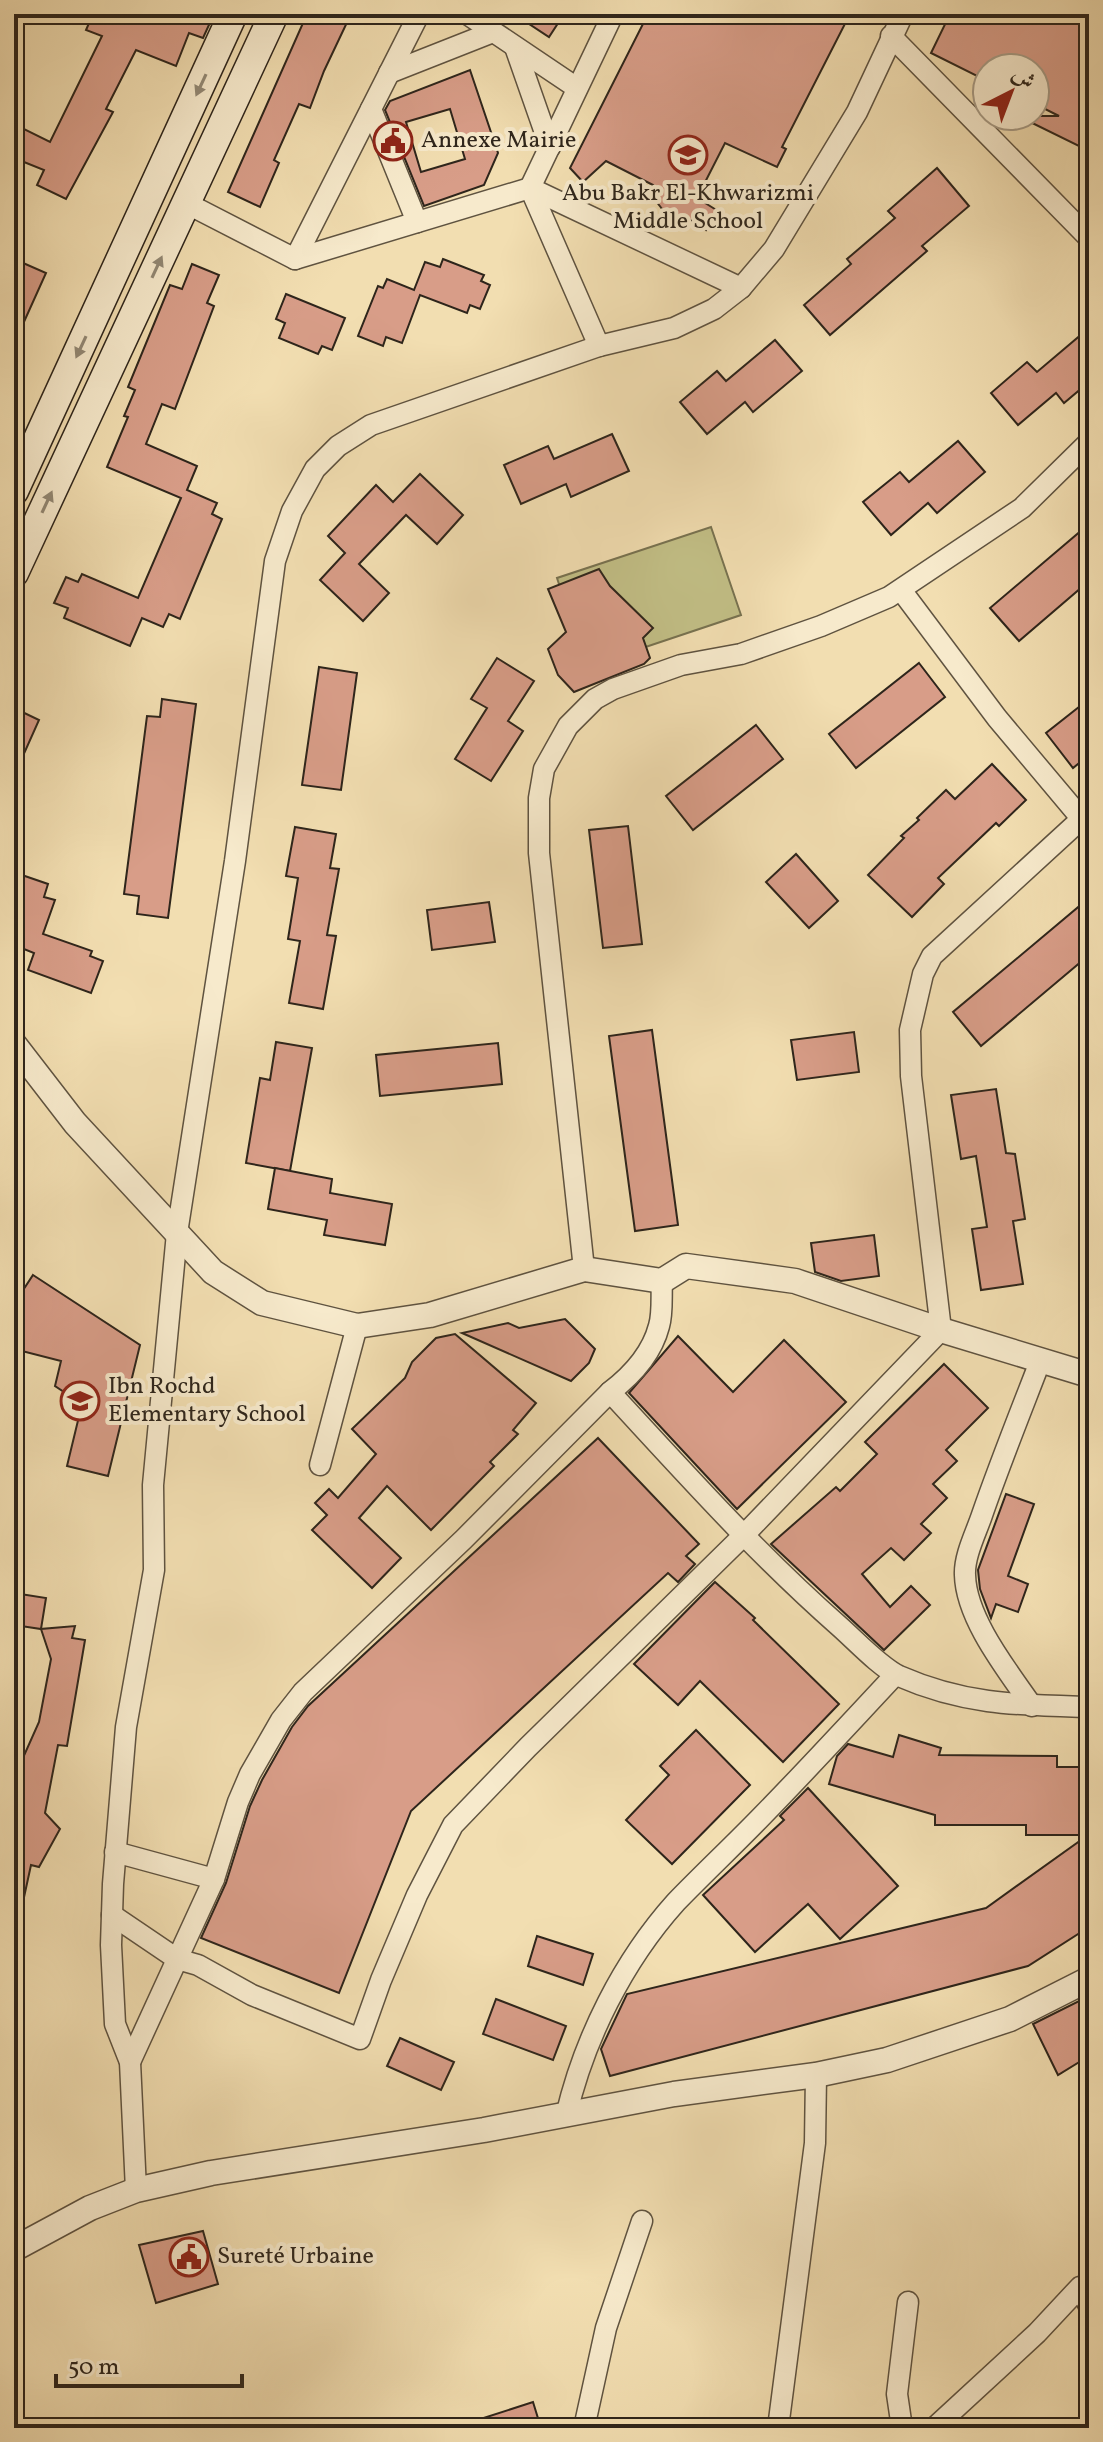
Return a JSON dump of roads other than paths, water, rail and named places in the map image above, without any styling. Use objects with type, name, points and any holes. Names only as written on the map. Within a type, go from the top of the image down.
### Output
[{"type":"main road","points":[[14,491],[233,14]]},
{"type":"main road","points":[[14,573],[274,14]]},
{"type":"street","points":[[295,259],[419,14]]},
{"type":"street","points":[[467,14],[577,88]]},
{"type":"street","points":[[599,346],[530,188],[613,14]]},
{"type":"street","points":[[136,2190],[130,2062],[115,2024],[112,1915],[126,1727],[154,1570],[153,1485],[177,1233],[235,861],[268,601],[275,561],[292,511],[315,469],[338,446],[371,425],[599,346],[674,328],[714,309],[741,288],[774,249],[857,112],[903,14]]},
{"type":"street","points":[[389,73],[493,32]]},
{"type":"street","points":[[891,36],[1089,238]]},
{"type":"street","points":[[515,47],[550,147]]},
{"type":"street","points":[[371,109],[417,222]]},
{"type":"street","points":[[186,203],[295,259],[530,188],[741,288]]},
{"type":"street","points":[[584,1269],[539,853],[539,798],[544,769],[568,726],[595,699],[613,689],[681,665],[741,654],[794,636],[856,612],[901,590],[1022,508],[1089,442]]},
{"type":"street","points":[[901,590],[997,718],[1085,815],[932,956],[923,974],[910,1030],[911,1076],[941,1330]]},
{"type":"street","points":[[14,1044],[75,1123],[213,1272],[262,1303],[357,1326],[430,1315],[584,1269],[662,1281],[686,1266],[795,1281],[1089,1375]]},
{"type":"street","points":[[130,2062],[214,1879],[250,1774],[281,1720],[303,1692],[464,1539],[610,1392],[629,1377],[660,1326],[662,1281]]},
{"type":"street","points":[[320,1465],[357,1326]]},
{"type":"street","points":[[112,1915],[177,1959],[198,1965],[252,1995],[360,2039],[417,1895],[453,1825],[743,1536],[941,1330]]},
{"type":"street","points":[[1032,1706],[977,1618],[965,1574],[974,1537],[1041,1359]]},
{"type":"street","points":[[610,1392],[743,1536],[798,1590],[895,1675],[968,1700],[1089,1707]]},
{"type":"street","points":[[566,2116],[571,2092],[588,2047],[614,1991],[647,1938],[675,1904],[782,1797],[895,1675]]},
{"type":"street","points":[[115,1852],[214,1879]]},
{"type":"street","points":[[14,2249],[90,2208],[136,2190],[225,2170],[566,2116],[674,2094],[816,2075],[887,2060],[1010,2019],[1089,1979]]},
{"type":"street","points":[[778,2428],[815,2143],[816,2075]]},
{"type":"street","points":[[584,2428],[606,2328],[642,2221]]},
{"type":"street","points":[[934,2428],[1027,2343],[1080,2287],[1089,2306]]},
{"type":"street","points":[[902,2428],[897,2394],[908,2302]]},
{"type":"place","name":"Annexe Mairie","points":[[393,141]]},
{"type":"place","name":"Abu Bakr El-Khwarizmi Middle School","points":[[688,155]]},
{"type":"place","name":"Ibn Rochd Elementary School","points":[[80,1401]]},
{"type":"place","name":"Sureté Urbaine","points":[[189,2257]]}]
